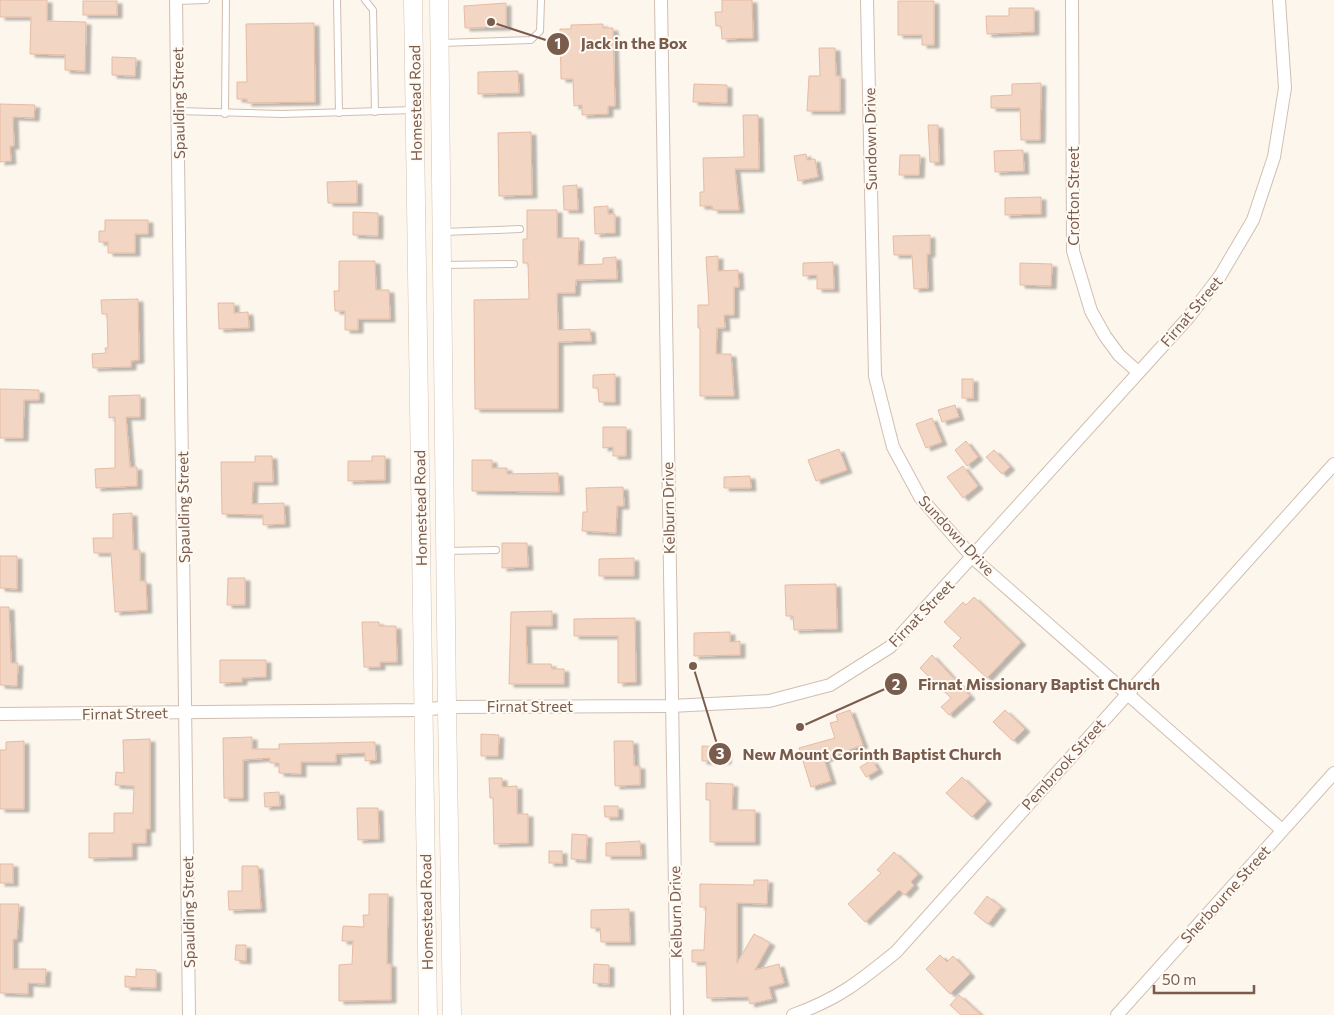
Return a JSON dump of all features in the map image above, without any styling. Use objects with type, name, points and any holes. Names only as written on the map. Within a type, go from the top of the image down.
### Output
[{"type":"main road","name":"Homestead Road","points":[[413,0],[428,1015]]},
{"type":"main road","name":"Homestead Road","points":[[439,0],[446,707],[452,1015]]},
{"type":"main road","points":[[415,150],[441,152]]},
{"type":"main road","points":[[418,352],[443,349]]},
{"type":"main road","points":[[427,932],[451,931]]},
{"type":"street","name":"Spaulding Street","points":[[176,0],[189,1015]]},
{"type":"street","name":"Kelburn Drive","points":[[661,0],[677,1015]]},
{"type":"street","name":"Sundown Drive","points":[[867,0],[875,376],[893,447],[920,497],[973,558],[1282,830]]},
{"type":"street","name":"Crofton Street","points":[[1072,0],[1073,252],[1091,311],[1105,336],[1119,355],[1138,372]]},
{"type":"street","name":"Firnat Street","points":[[0,714],[423,710],[446,707],[671,706],[769,701],[830,685],[890,647],[973,558],[1188,318],[1215,283],[1253,220],[1274,157],[1285,88],[1279,0]]},
{"type":"street","name":"Pembrook Street","points":[[793,1015],[819,1006],[854,987],[896,952],[1334,464]]},
{"type":"street","name":"Sherbourne Street","points":[[1117,1015],[1334,773]]},
{"type":"lane","points":[[176,0],[206,0]]},
{"type":"lane","points":[[225,114],[226,0]]},
{"type":"lane","points":[[337,0],[339,113]]},
{"type":"lane","points":[[365,0],[373,10],[375,112]]},
{"type":"lane","points":[[439,43],[531,40],[540,31],[540,0]]},
{"type":"lane","points":[[178,111],[225,114],[415,110]]},
{"type":"lane","points":[[442,232],[520,229]]},
{"type":"lane","points":[[442,265],[514,264]]},
{"type":"lane","points":[[445,551],[496,550]]},
{"type":"building","points":[[0,0],[47,0],[47,21],[86,22],[85,71],[65,70],[65,55],[30,54],[31,17],[0,17]]},
{"type":"building","points":[[722,0],[752,0],[753,38],[722,39],[721,26],[716,26],[715,12],[722,12]]},
{"type":"building","points":[[83,1],[117,1],[117,15],[83,15]]},
{"type":"building","points":[[898,1],[934,1],[934,45],[922,45],[922,35],[898,35]]},
{"type":"building","points":[[506,3],[506,27],[465,28],[464,6]]},
{"type":"building","points":[[1009,8],[1034,8],[1034,32],[987,34],[986,16],[1009,16]]},
{"type":"building","points":[[314,23],[315,102],[247,103],[247,99],[237,99],[237,82],[247,82],[246,24]]},
{"type":"building","points":[[603,24],[603,28],[613,28],[615,106],[608,106],[608,114],[582,115],[582,105],[574,106],[573,79],[561,79],[560,29],[571,29],[571,25]]},
{"type":"building","points":[[819,48],[835,48],[836,76],[840,76],[840,111],[807,111],[809,76],[820,76]]},
{"type":"building","points":[[112,57],[136,58],[135,76],[112,75]]},
{"type":"building","points":[[518,71],[519,93],[478,94],[478,72]]},
{"type":"building","points":[[1041,83],[1040,140],[1021,140],[1020,108],[991,108],[991,96],[1012,95],[1012,84]]},
{"type":"building","points":[[694,84],[727,85],[727,103],[693,102]]},
{"type":"building","points":[[0,104],[35,105],[34,118],[13,117],[14,146],[10,146],[11,161],[0,162]]},
{"type":"building","points":[[743,115],[758,115],[759,169],[735,169],[739,210],[713,210],[712,206],[700,206],[700,192],[704,192],[703,158],[744,157]]},
{"type":"building","points":[[928,125],[938,125],[939,162],[930,162]]},
{"type":"building","points":[[531,132],[532,195],[499,196],[498,133]]},
{"type":"building","points":[[1023,150],[1024,171],[995,172],[994,151]]},
{"type":"building","points":[[806,154],[807,160],[815,159],[818,177],[798,181],[794,156]]},
{"type":"building","points":[[900,155],[920,155],[919,175],[899,175]]},
{"type":"building","points":[[357,181],[357,203],[328,203],[327,182]]},
{"type":"building","points":[[577,185],[578,210],[564,210],[563,186]]},
{"type":"building","points":[[1041,197],[1041,214],[1005,215],[1005,198]]},
{"type":"building","points":[[608,206],[608,214],[615,214],[615,233],[595,234],[594,207]]},
{"type":"building","points":[[527,210],[557,210],[557,238],[579,238],[578,265],[603,264],[603,258],[616,257],[617,279],[576,280],[575,293],[557,293],[558,330],[590,329],[591,341],[558,342],[558,409],[475,409],[474,300],[529,299],[528,263],[523,263],[523,239],[527,239]]},
{"type":"building","points":[[353,212],[378,213],[378,236],[353,235]]},
{"type":"building","points":[[105,220],[148,220],[148,234],[135,234],[135,253],[108,253],[108,242],[99,242],[99,231],[105,231]]},
{"type":"building","points":[[930,235],[930,254],[927,254],[928,288],[914,289],[912,255],[894,255],[893,236]]},
{"type":"building","points":[[718,256],[718,271],[738,270],[739,287],[734,287],[734,315],[724,315],[725,328],[717,328],[716,354],[731,354],[734,396],[700,396],[698,305],[709,305],[706,257]]},
{"type":"building","points":[[339,261],[375,261],[376,290],[389,290],[390,319],[358,319],[358,330],[345,330],[345,311],[335,311],[334,291],[339,291]]},
{"type":"building","points":[[833,262],[834,289],[817,289],[817,275],[803,276],[803,263]]},
{"type":"building","points":[[1020,263],[1052,264],[1051,286],[1020,285]]},
{"type":"building","points":[[138,299],[139,360],[131,361],[131,367],[93,368],[92,354],[106,353],[105,348],[108,348],[107,314],[102,314],[101,300]]},
{"type":"building","points":[[218,303],[234,303],[234,313],[248,312],[249,328],[219,329]]},
{"type":"building","points":[[615,374],[615,402],[599,402],[598,388],[593,388],[593,375]]},
{"type":"building","points":[[962,379],[973,379],[973,398],[962,398]]},
{"type":"building","points":[[0,389],[39,390],[39,400],[24,400],[23,438],[0,438]]},
{"type":"building","points":[[140,395],[140,417],[126,417],[130,467],[137,467],[137,486],[96,488],[95,469],[115,468],[115,417],[109,418],[109,396]]},
{"type":"building","points":[[955,405],[959,417],[942,422],[938,410]]},
{"type":"building","points":[[932,418],[942,442],[926,448],[916,424]]},
{"type":"building","points":[[603,427],[626,427],[626,456],[613,456],[613,447],[603,448]]},
{"type":"building","points":[[966,441],[978,457],[967,466],[955,450]]},
{"type":"building","points":[[839,449],[847,470],[816,481],[808,460]]},
{"type":"building","points":[[994,450],[1010,467],[1002,474],[986,457]]},
{"type":"building","points":[[255,456],[272,456],[273,482],[253,482],[252,504],[284,503],[285,524],[263,525],[263,515],[222,514],[221,462],[255,462]]},
{"type":"building","points":[[372,456],[385,456],[385,480],[348,481],[348,461],[372,461]]},
{"type":"building","points":[[472,460],[492,460],[492,468],[507,468],[507,474],[558,473],[559,492],[472,491]]},
{"type":"building","points":[[963,466],[978,486],[963,498],[947,477]]},
{"type":"building","points":[[750,476],[751,488],[724,488],[724,477]]},
{"type":"building","points":[[623,487],[624,506],[617,506],[616,533],[582,531],[583,512],[587,512],[586,488]]},
{"type":"building","points":[[132,513],[133,550],[140,550],[140,581],[146,581],[147,610],[115,612],[111,553],[94,553],[93,538],[113,538],[113,514]]},
{"type":"building","points":[[502,543],[527,543],[528,567],[502,568]]},
{"type":"building","points":[[0,556],[17,556],[17,589],[0,588]]},
{"type":"building","points":[[634,558],[634,576],[599,576],[599,559]]},
{"type":"building","points":[[228,578],[245,578],[245,605],[227,605]]},
{"type":"building","points":[[836,584],[837,629],[794,630],[793,616],[786,616],[785,585]]},
{"type":"building","points":[[974,597],[1021,642],[987,678],[953,646],[961,638],[944,622],[963,602],[966,605]]},
{"type":"building","points":[[0,607],[9,607],[11,663],[18,663],[17,686],[0,685]]},
{"type":"building","points":[[552,611],[552,626],[526,626],[527,664],[551,664],[552,669],[564,669],[564,684],[509,684],[511,612]]},
{"type":"building","points":[[635,618],[636,682],[618,683],[618,636],[574,636],[574,619]]},
{"type":"building","points":[[362,622],[379,622],[379,626],[396,626],[397,662],[380,662],[380,667],[364,667]]},
{"type":"building","points":[[730,632],[730,642],[740,641],[740,655],[694,656],[694,633]]},
{"type":"building","points":[[932,655],[970,696],[949,715],[941,707],[951,698],[920,668]]},
{"type":"building","points":[[220,660],[266,660],[266,677],[242,678],[242,682],[220,683]]},
{"type":"building","points":[[850,710],[863,745],[824,759],[831,781],[811,787],[799,748],[835,738],[830,723],[838,721],[836,715]]},
{"type":"building","points":[[1005,710],[1025,729],[1013,741],[993,722]]},
{"type":"building","points":[[481,734],[499,735],[498,756],[481,756]]},
{"type":"building","points":[[252,737],[252,749],[279,749],[279,744],[375,742],[376,760],[365,761],[365,753],[336,754],[336,762],[301,762],[301,774],[279,773],[279,763],[270,763],[270,758],[243,760],[243,798],[224,798],[223,738]]},
{"type":"building","points":[[150,739],[150,829],[146,829],[146,843],[132,843],[132,857],[89,858],[89,833],[114,833],[114,813],[133,813],[134,786],[115,785],[116,772],[124,773],[123,740]]},
{"type":"building","points":[[24,741],[24,809],[0,809],[0,750],[6,750],[6,742]]},
{"type":"building","points":[[614,741],[633,741],[634,766],[640,766],[640,785],[615,786]]},
{"type":"building","points":[[702,746],[726,747],[726,761],[702,761]]},
{"type":"building","points":[[872,760],[878,770],[866,777],[860,767]]},
{"type":"building","points":[[962,777],[987,801],[972,817],[946,793]]},
{"type":"building","points":[[489,778],[502,778],[502,787],[517,786],[517,814],[528,814],[528,843],[494,844],[493,798],[490,798]]},
{"type":"building","points":[[706,783],[733,784],[732,810],[755,810],[755,842],[710,842],[710,800],[706,800]]},
{"type":"building","points":[[279,792],[280,806],[265,807],[264,793]]},
{"type":"building","points":[[604,806],[618,806],[618,817],[605,817]]},
{"type":"building","points":[[357,808],[378,808],[379,839],[358,840]]},
{"type":"building","points":[[572,834],[587,835],[586,860],[571,859]]},
{"type":"building","points":[[640,841],[641,856],[606,856],[606,843]]},
{"type":"building","points":[[549,851],[562,851],[562,863],[549,863]]},
{"type":"building","points":[[894,852],[918,874],[911,882],[914,885],[905,895],[899,890],[865,922],[848,904],[881,873],[877,870]]},
{"type":"building","points":[[0,864],[13,864],[13,883],[0,883]]},
{"type":"building","points":[[242,866],[258,866],[261,909],[229,910],[228,891],[242,891]]},
{"type":"building","points":[[754,880],[768,880],[767,904],[737,903],[737,963],[754,934],[770,943],[755,970],[779,964],[784,983],[769,987],[772,999],[750,1004],[748,997],[707,998],[706,962],[692,962],[692,950],[704,950],[706,907],[700,907],[700,884],[754,885]]},
{"type":"building","points":[[369,894],[388,894],[387,964],[391,964],[391,1000],[339,1001],[339,965],[352,964],[353,941],[342,941],[343,926],[364,927],[363,915],[369,915]]},
{"type":"building","points":[[987,896],[1001,907],[988,924],[974,913]]},
{"type":"building","points":[[0,904],[19,904],[17,939],[13,939],[13,969],[46,969],[45,984],[28,983],[28,994],[0,993]]},
{"type":"building","points":[[629,909],[630,942],[601,942],[600,928],[591,928],[591,910]]},
{"type":"building","points":[[236,945],[246,945],[246,961],[235,960]]},
{"type":"building","points":[[940,955],[947,962],[953,956],[970,974],[950,994],[926,969]]},
{"type":"building","points":[[594,964],[609,965],[609,984],[593,983]]},
{"type":"building","points":[[136,969],[156,970],[156,988],[125,987],[125,976],[136,977]]},
{"type":"building","points":[[959,995],[981,1015],[961,1015],[950,1005]]},
{"type":"place","name":"Jack in the Box","points":[[491,22]]},
{"type":"place","name":"New Mount Corinth Baptist Church","points":[[693,666]]},
{"type":"place","name":"Firnat Missionary Baptist Church","points":[[800,727]]}]
